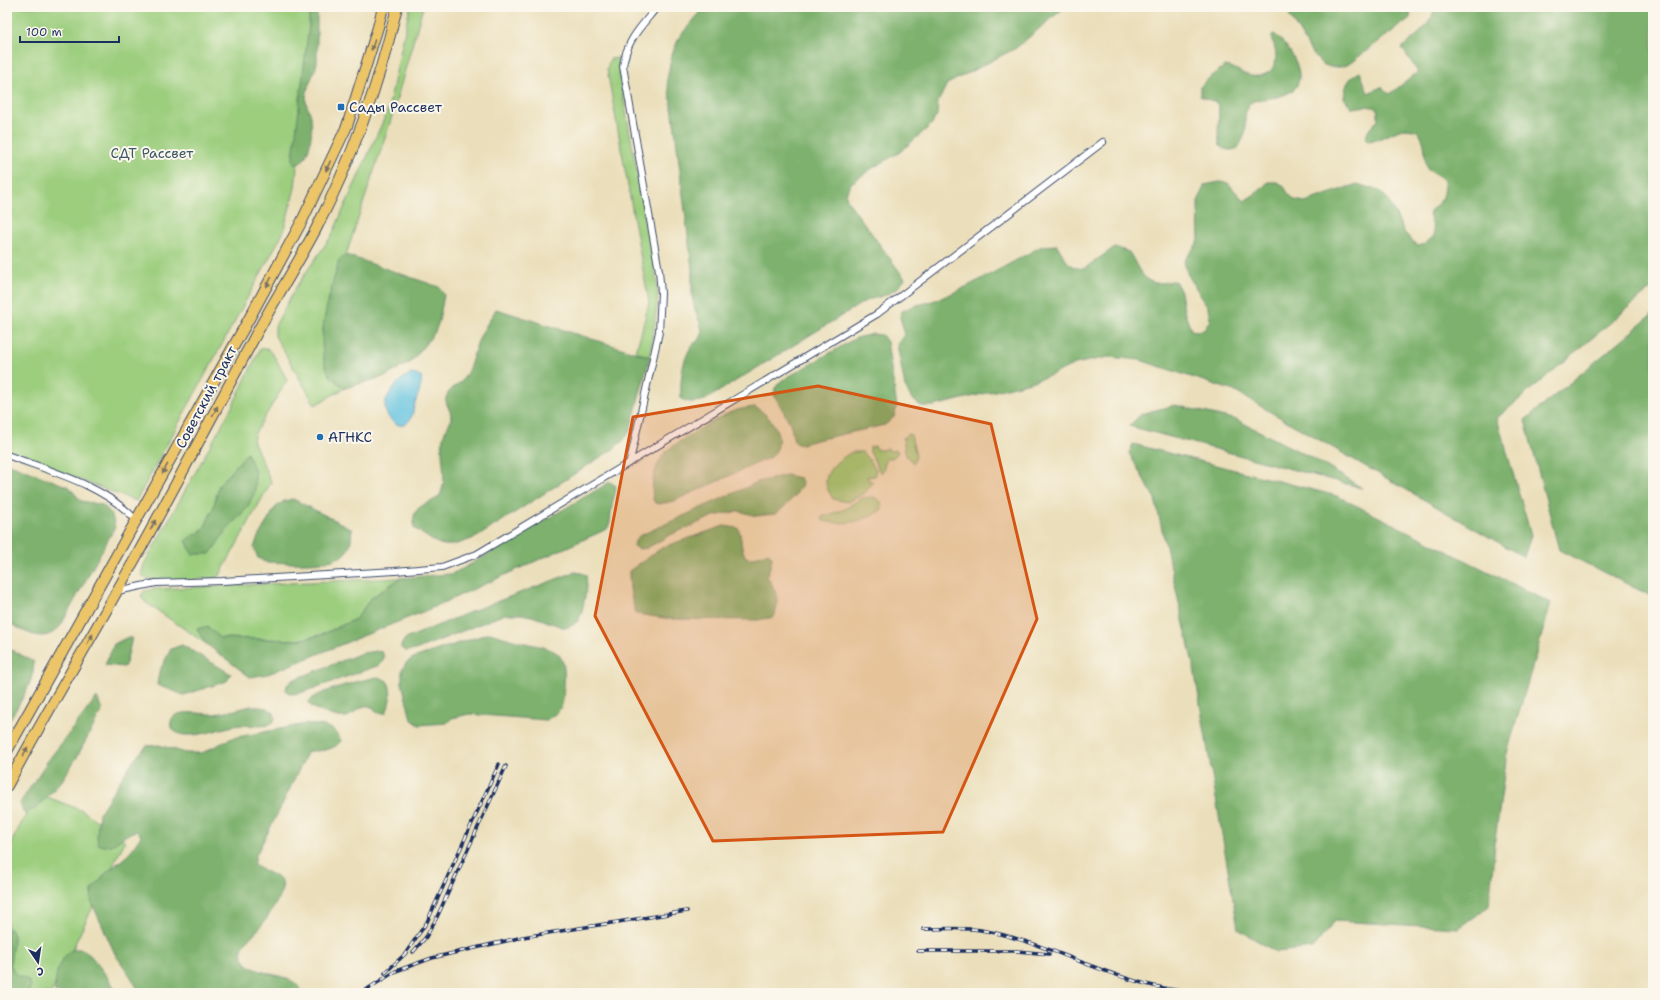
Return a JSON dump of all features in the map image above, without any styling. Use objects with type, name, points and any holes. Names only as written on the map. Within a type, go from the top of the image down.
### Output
[{"type":"highway","name":"Советский тракт","points":[[7,752],[302,221],[347,126],[383,7]]},
{"type":"highway","name":"Советский тракт","points":[[7,786],[117,591],[261,325],[315,230],[361,130],[397,7]]},
{"type":"street","points":[[630,461],[659,332],[661,293],[659,270],[623,66],[625,51],[631,40],[657,7]]},
{"type":"street","points":[[117,591],[156,584],[387,572],[442,567],[477,554],[877,314],[1103,142]]},
{"type":"street","points":[[7,455],[71,478],[128,511],[136,520]]},
{"type":"highlighted area","points":[[818,386],[991,424],[1037,619],[943,832],[713,841],[595,616],[633,417]]},
{"type":"green space","name":"СДТ Рассвет","points":[[7,7],[312,7],[295,188],[283,233],[136,501],[7,452]]},
{"type":"green space","points":[[309,7],[315,7],[317,14],[317,62],[306,96],[306,103],[311,116],[312,129],[308,151],[301,162],[296,165],[293,163],[293,158],[309,24]]},
{"type":"green space","points":[[410,7],[423,7],[389,126],[346,255],[339,260],[329,375],[345,388],[315,405],[275,336],[275,326],[296,287],[332,235],[388,110]]},
{"type":"green space","points":[[705,7],[1065,7],[1016,48],[947,84],[938,102],[937,115],[931,125],[900,152],[871,169],[850,184],[846,194],[847,200],[905,279],[901,284],[888,294],[867,300],[705,400],[692,402],[681,398],[681,379],[688,353],[692,345],[701,337],[702,330],[693,301],[692,268],[673,114],[667,80],[672,54],[680,36]]},
{"type":"green space","points":[[1287,7],[1411,7],[1410,18],[1349,64],[1341,67],[1330,67],[1322,64],[1312,53],[1289,15]]},
{"type":"green space","points":[[1434,7],[1653,7],[1653,287],[1497,418],[1531,535],[1524,557],[1234,391],[1140,360],[1108,357],[1075,364],[1049,376],[1023,384],[934,406],[921,406],[912,399],[905,387],[897,344],[905,335],[900,317],[901,312],[954,292],[992,274],[1042,246],[1057,245],[1068,262],[1079,268],[1085,268],[1115,247],[1129,252],[1141,274],[1148,280],[1158,283],[1175,281],[1181,292],[1184,311],[1191,330],[1204,330],[1210,320],[1208,308],[1187,273],[1184,261],[1199,241],[1198,201],[1204,185],[1220,182],[1228,183],[1244,201],[1258,192],[1268,182],[1277,182],[1283,185],[1295,200],[1305,202],[1357,184],[1380,191],[1388,199],[1404,232],[1417,246],[1425,244],[1434,236],[1433,226],[1429,215],[1443,197],[1444,181],[1441,177],[1428,170],[1423,140],[1416,130],[1402,129],[1376,140],[1367,141],[1366,137],[1368,132],[1378,120],[1378,110],[1369,106],[1352,108],[1344,98],[1348,82],[1352,77],[1360,72],[1368,93],[1381,87],[1390,94],[1418,72],[1402,48],[1427,25],[1431,19]]},
{"type":"green space","points":[[1274,34],[1285,44],[1294,59],[1299,74],[1298,82],[1295,88],[1286,94],[1253,101],[1246,111],[1245,133],[1243,139],[1238,148],[1226,150],[1220,146],[1218,136],[1219,106],[1215,102],[1200,96],[1200,87],[1211,76],[1225,66],[1251,76],[1261,76],[1269,72],[1276,61],[1276,51],[1272,37]]},
{"type":"green space","points":[[619,58],[619,74],[656,274],[658,298],[650,357],[636,352],[649,303],[607,69],[610,59]]},
{"type":"green space","points":[[346,255],[439,287],[444,295],[439,321],[435,332],[411,362],[386,376],[345,388],[330,376],[324,361],[322,347],[328,302],[339,260]]},
{"type":"green space","points":[[496,309],[650,357],[630,431],[624,440],[613,449],[477,537],[457,544],[444,545],[431,540],[414,528],[414,517],[419,508],[439,497],[441,493],[444,479],[442,445],[451,416],[446,398],[449,392],[464,378],[483,331]]},
{"type":"green space","points":[[1653,314],[1653,597],[1559,550],[1525,420]]},
{"type":"green space","points":[[873,334],[882,335],[887,342],[897,407],[894,417],[885,425],[799,445],[794,441],[790,423],[774,395],[775,388],[781,381],[856,338]]},
{"type":"green space","points":[[267,348],[276,359],[287,380],[255,433],[253,440],[271,482],[220,575],[216,578],[188,581],[157,581],[148,579],[141,575],[144,564],[232,407],[260,349]]},
{"type":"green space","points":[[1175,405],[1237,420],[1314,459],[1362,488],[1129,426],[1141,414]]},
{"type":"green space","points":[[755,407],[767,416],[776,429],[778,443],[776,450],[771,457],[674,501],[659,504],[654,502],[652,489],[654,476],[658,463],[665,452],[685,438],[726,414],[740,409]]},
{"type":"green space","points":[[908,434],[911,435],[916,456],[914,463],[906,456],[903,438]]},
{"type":"green space","points":[[1133,444],[1337,496],[1551,603],[1507,753],[1496,833],[1489,906],[1458,928],[1335,921],[1313,948],[1276,952],[1238,929],[1194,668],[1155,499],[1129,453]]},
{"type":"green space","points":[[875,446],[877,450],[887,448],[891,452],[894,450],[898,451],[892,458],[887,458],[882,472],[880,472],[870,452],[870,447]]},
{"type":"green space","points":[[852,452],[862,452],[867,456],[876,469],[875,476],[867,477],[873,482],[865,493],[848,502],[833,499],[827,487],[827,476],[837,462]]},
{"type":"green space","points":[[247,453],[255,471],[255,491],[247,508],[228,528],[210,554],[192,554],[186,540],[203,530],[213,509],[219,485]]},
{"type":"green space","points":[[7,463],[69,487],[81,501],[103,505],[112,515],[115,527],[61,625],[48,635],[42,636],[28,633],[7,622]]},
{"type":"green space","points":[[786,475],[800,478],[802,482],[801,487],[794,497],[775,514],[756,516],[739,511],[714,516],[668,536],[647,548],[639,549],[634,546],[635,541],[639,536],[758,482]]},
{"type":"green space","points":[[610,482],[616,486],[616,489],[612,503],[609,526],[607,529],[425,611],[268,674],[250,677],[205,643],[197,629],[207,626],[220,638],[298,640],[321,635],[356,619],[371,598],[401,578],[451,574],[464,568]]},
{"type":"green space","points":[[874,497],[881,502],[882,509],[869,517],[845,523],[822,520],[822,517],[843,510],[862,498]]},
{"type":"green space","points":[[293,499],[352,529],[350,544],[346,552],[340,557],[331,560],[308,563],[265,562],[258,558],[254,548],[257,539],[275,508],[284,501]]},
{"type":"green space","points":[[724,526],[738,528],[743,551],[747,558],[768,553],[772,556],[767,577],[775,591],[777,601],[774,617],[758,620],[671,619],[636,614],[629,582],[629,571],[663,547]]},
{"type":"green space","points":[[575,572],[586,575],[587,587],[582,611],[578,621],[573,625],[565,628],[532,616],[505,614],[415,650],[405,651],[401,648],[401,645],[405,639],[480,608]]},
{"type":"green space","points":[[401,578],[371,598],[356,619],[321,635],[298,640],[220,638],[197,629],[205,643],[145,602],[141,596],[144,591],[154,589]]},
{"type":"green space","points":[[490,633],[519,642],[540,646],[555,652],[559,656],[564,668],[564,677],[563,699],[559,710],[546,720],[469,714],[452,718],[447,723],[419,725],[411,719],[402,683],[402,670],[406,663],[413,658]]},
{"type":"green space","points":[[126,638],[132,638],[124,667],[105,665],[114,644]]},
{"type":"green space","points":[[182,645],[231,674],[227,681],[184,695],[157,685],[159,672],[171,649]]},
{"type":"green space","points":[[7,648],[33,661],[33,668],[29,685],[7,725]]},
{"type":"green space","points":[[377,651],[382,652],[384,657],[382,663],[377,666],[300,693],[291,694],[286,691],[287,685],[293,680],[362,653]]},
{"type":"green space","points":[[378,677],[387,681],[390,688],[390,701],[386,713],[378,713],[373,708],[365,706],[346,717],[337,717],[320,711],[308,703],[312,699],[329,690]]},
{"type":"green space","points":[[97,697],[102,710],[77,757],[61,782],[35,809],[24,813],[20,803],[47,762]]},
{"type":"green space","points":[[251,706],[267,708],[274,713],[275,718],[273,723],[262,726],[242,725],[228,727],[208,733],[194,735],[180,734],[171,728],[171,721],[174,716],[179,714],[214,714]]},
{"type":"green space","points":[[306,724],[327,727],[335,731],[341,741],[330,749],[308,751],[256,855],[254,865],[281,880],[282,886],[281,892],[271,912],[263,924],[245,943],[242,950],[242,954],[246,962],[252,968],[290,980],[297,985],[302,993],[140,993],[115,954],[91,901],[92,890],[106,873],[129,854],[141,836],[137,831],[132,832],[109,846],[98,844],[97,836],[99,814],[130,765],[146,746],[159,745],[186,753],[202,753],[232,738]]},
{"type":"green space","points":[[37,793],[83,811],[125,841],[51,993],[7,993],[7,851]]},
{"type":"green space","points":[[7,928],[12,931],[14,935],[10,964],[15,974],[28,980],[31,986],[28,993],[7,993]]},
{"type":"green space","points":[[74,949],[84,950],[92,957],[118,993],[55,993],[58,968],[64,957]]},
{"type":"water","points":[[411,374],[421,376],[420,387],[412,415],[407,423],[403,425],[396,424],[389,418],[385,410],[386,402],[394,387]]},
{"type":"railway","points":[[385,973],[405,954],[427,922],[499,764]]},
{"type":"railway","points":[[413,952],[426,937],[437,917],[506,766]]},
{"type":"railway","points":[[361,993],[396,971],[432,958],[523,937],[687,911]]},
{"type":"railway","points":[[923,929],[963,929],[986,931],[1029,942],[1112,973],[1154,986],[1167,989],[1205,993]]},
{"type":"railway","points":[[918,951],[1017,951],[1049,954]]},
{"type":"place","name":"Сады Рассвет","points":[[341,107]]},
{"type":"place","name":"АГНКС","points":[[320,437]]}]
